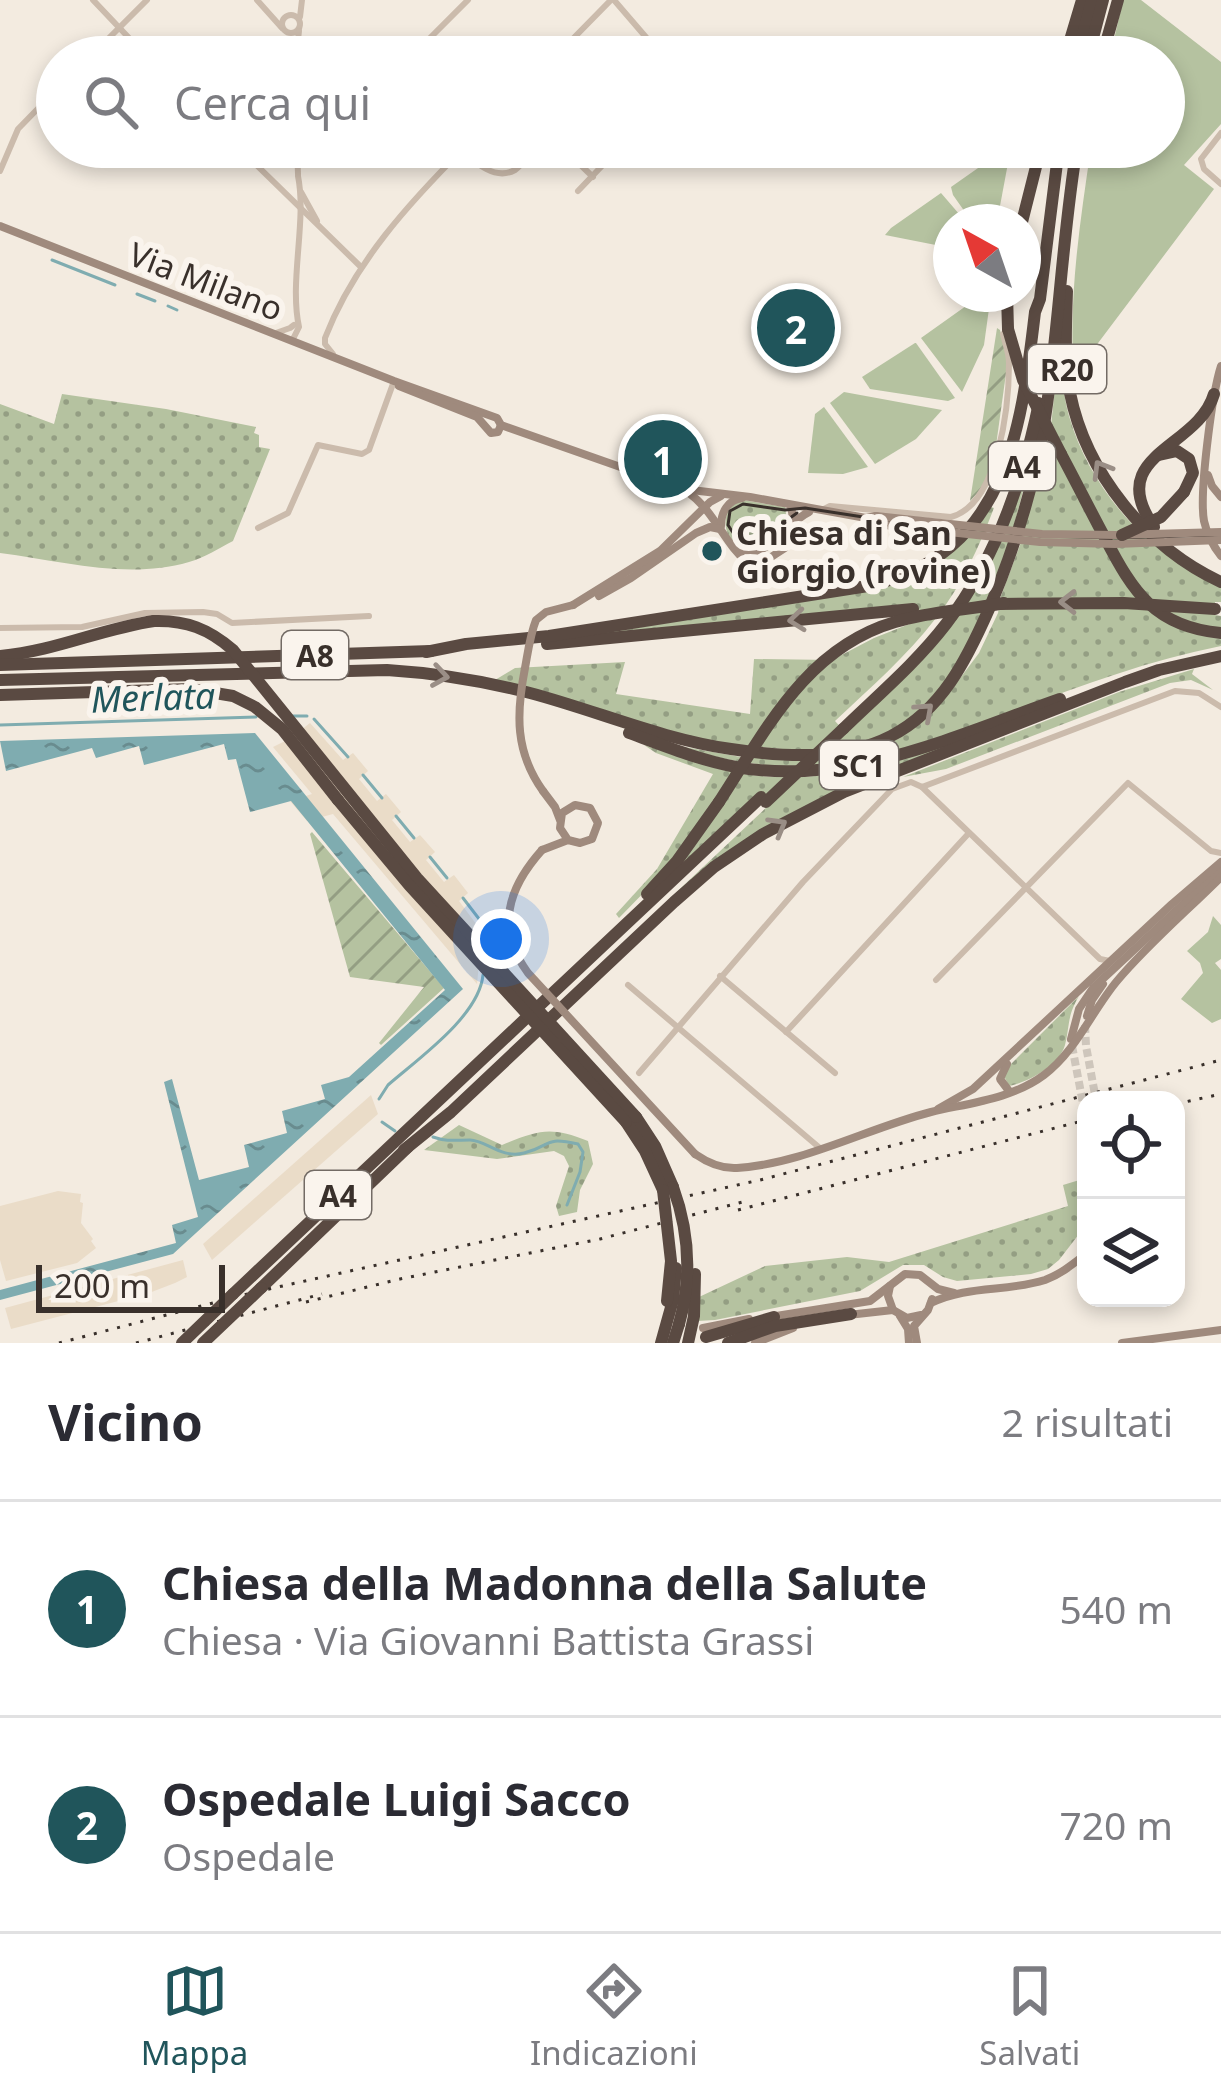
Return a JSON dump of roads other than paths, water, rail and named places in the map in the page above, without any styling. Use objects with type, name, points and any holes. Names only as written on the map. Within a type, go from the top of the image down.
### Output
[{"type":"highway","points":[[1071,36],[1082,0]]},
{"type":"highway","points":[[1083,36],[1092,0]]},
{"type":"highway","points":[[1101,36],[1110,0]]},
{"type":"highway","points":[[1027,204],[1036,168]]},
{"type":"highway","name":"A4","points":[[1041,291],[1056,168]]},
{"type":"highway","name":"A4","points":[[840,727],[914,661],[946,625],[1001,525],[1030,442],[1041,393],[1074,168]]},
{"type":"highway","points":[[492,686],[530,693],[690,742],[778,754],[856,749],[896,734],[927,710],[968,654],[1006,568],[1026,506],[1046,414],[1075,168]]},
{"type":"highway","name":"R20","points":[[1076,168],[1066,357],[1083,435],[1102,473],[1142,524],[1178,555],[1221,582]]},
{"type":"highway","name":"A4","points":[[203,1343],[840,727],[942,618],[994,523],[1022,436],[1039,346],[1041,306]]},
{"type":"highway","name":"R20","points":[[1006,312],[1005,332],[1023,380],[1140,596],[1169,620],[1221,633]]},
{"type":"highway","points":[[426,652],[868,586],[926,565],[970,529],[995,492],[1019,418],[1036,312]]},
{"type":"highway","points":[[1178,555],[1149,520],[1139,501],[1138,484],[1153,459],[1206,414],[1214,394]]},
{"type":"highway","points":[[1123,535],[1161,517],[1184,492],[1193,473],[1189,459],[1174,451],[1153,459]]},
{"type":"highway","points":[[426,652],[1004,603],[1218,609]]},
{"type":"highway","points":[[520,1023],[664,876],[784,701],[813,668],[836,650],[892,622],[1004,603]]},
{"type":"highway","points":[[0,660],[154,621],[186,623],[226,644],[409,885],[626,1122],[684,1207],[701,1327]]},
{"type":"highway","name":"A8","points":[[0,660],[426,652]]},
{"type":"highway","points":[[404,1150],[451,1112],[684,892],[763,834],[844,792],[1103,690],[1221,652]]},
{"type":"highway","name":"SC1","points":[[492,686],[703,759],[805,772],[891,758],[1162,663],[1221,652]]},
{"type":"highway","name":"A8","points":[[0,680],[387,670],[492,686]]},
{"type":"highway","points":[[0,695],[168,689],[241,699],[269,718],[342,796]]},
{"type":"highway","name":"A4","points":[[182,1343],[764,800]]},
{"type":"highway","points":[[666,1337],[662,1319],[670,1282],[668,1188]]},
{"type":"highway","points":[[666,1337],[686,1294],[687,1249],[668,1188]]},
{"type":"highway","points":[[728,1343],[775,1326],[851,1314]]},
{"type":"highway","points":[[688,1343],[701,1327],[774,1317]]},
{"type":"street","points":[[93,0],[125,36]]},
{"type":"street","points":[[111,36],[147,0]]},
{"type":"street","points":[[257,0],[290,36]]},
{"type":"street","points":[[273,16],[288,16],[298,10],[301,0]]},
{"type":"street","points":[[297,36],[301,0]]},
{"type":"street","points":[[432,36],[467,0]]},
{"type":"street","points":[[578,36],[612,0],[644,36]]},
{"type":"street","points":[[288,16],[299,25]]},
{"type":"street","points":[[286,31],[288,16]]},
{"type":"street","points":[[286,31],[299,25]]},
{"type":"street","points":[[0,172],[18,129],[36,111]]},
{"type":"street","points":[[1221,133],[1202,155],[1202,166],[1221,184]]},
{"type":"street","points":[[259,168],[361,267]]},
{"type":"street","points":[[298,168],[299,207]]},
{"type":"street","points":[[335,357],[326,338],[354,276],[445,168]]},
{"type":"street","points":[[481,168],[510,172],[517,168]]},
{"type":"street","points":[[584,168],[593,177]]},
{"type":"street","points":[[578,191],[601,168]]},
{"type":"street","points":[[298,176],[319,225]]},
{"type":"street","points":[[292,341],[297,323],[301,192]]},
{"type":"street","name":"Via Milano","points":[[0,226],[394,381],[488,422],[487,430],[494,433],[501,425],[682,489]]},
{"type":"street","points":[[273,333],[297,323]]},
{"type":"street","points":[[297,323],[309,348]]},
{"type":"street","points":[[682,489],[705,507],[728,539],[741,550],[755,552],[778,538],[792,521],[830,506],[951,517],[964,513],[985,489],[997,461],[1009,359],[1005,332]]},
{"type":"street","points":[[1221,366],[1206,461],[1204,520],[1221,556]]},
{"type":"street","points":[[258,528],[288,513],[318,446],[362,454],[369,450],[394,381]]},
{"type":"street","points":[[1206,461],[1210,482],[1221,497]]},
{"type":"street","points":[[682,489],[1058,543],[1221,536]]},
{"type":"street","points":[[573,604],[648,560],[716,498],[728,496]]},
{"type":"street","points":[[721,530],[727,506],[750,497]]},
{"type":"street","points":[[790,506],[792,521]]},
{"type":"street","points":[[872,519],[1042,534],[1221,536]]},
{"type":"street","points":[[685,528],[703,530]]},
{"type":"street","points":[[568,840],[521,748],[519,699],[532,628],[546,612],[592,599],[619,585],[703,530],[721,530]]},
{"type":"street","points":[[0,628],[82,626],[165,613],[214,613],[232,623],[369,616]]},
{"type":"street","points":[[922,787],[1175,691],[1199,692],[1221,706]]},
{"type":"street","points":[[638,1072],[803,882],[892,789],[910,782],[922,787],[1100,959],[1113,965]]},
{"type":"street","points":[[936,980],[1128,783],[1211,851],[1219,866]]},
{"type":"street","points":[[543,791],[568,808]]},
{"type":"street","points":[[542,850],[568,840],[587,842],[596,832],[596,816],[580,804],[568,808],[512,895],[509,919],[516,953],[528,973],[695,1154],[716,1166],[737,1168],[821,1149],[1027,1086],[1051,1070],[1121,976],[1219,866]]},
{"type":"street","points":[[786,1032],[969,833]]},
{"type":"street","points":[[1211,851],[1219,866]]},
{"type":"street","points":[[931,1112],[973,1089],[1219,866]]},
{"type":"street","points":[[1087,1016],[1113,965]]},
{"type":"street","points":[[1071,1039],[1083,1001],[1113,965]]},
{"type":"street","points":[[720,976],[835,1073]]},
{"type":"street","points":[[628,985],[821,1149]]},
{"type":"street","points":[[1011,1092],[1000,1074],[1040,1027]]},
{"type":"street","points":[[1070,1267],[1077,1257]]},
{"type":"street","points":[[913,1343],[914,1326],[932,1303],[954,1293],[1032,1283],[1077,1261]]},
{"type":"street","points":[[774,1317],[870,1301],[898,1276],[913,1273],[930,1286],[954,1293]]},
{"type":"street","points":[[891,1284],[888,1296],[913,1343]]},
{"type":"street","points":[[930,1286],[932,1303]]},
{"type":"street","points":[[755,1343],[851,1314],[922,1315]]},
{"type":"street","points":[[1122,1343],[1221,1330]]},
{"type":"water","points":[[255,733],[463,989],[173,1254],[0,1300],[0,1290],[176,1243],[172,1225],[198,1217],[164,1082],[172,1079],[199,1180],[249,1167],[244,1145],[287,1133],[282,1111],[325,1099],[321,1085],[349,1077],[445,990],[291,801],[250,812],[236,759],[228,760],[224,744],[144,765],[139,746],[96,758],[92,748],[6,771],[0,741]]},
{"type":"waterway","points":[[52,260],[115,285]]},
{"type":"waterway","points":[[137,294],[155,301]]},
{"type":"waterway","points":[[168,306],[177,310]]},
{"type":"waterway","name":"Merlata","points":[[290,716],[307,716]]},
{"type":"waterway","name":"Merlata","points":[[0,725],[256,717]]},
{"type":"waterway","name":"Merlata","points":[[314,719],[348,757]]},
{"type":"waterway","name":"Merlata","points":[[363,775],[382,798]]},
{"type":"waterway","name":"Merlata","points":[[396,816],[414,838]]},
{"type":"waterway","name":"Merlata","points":[[430,857],[447,878]]},
{"type":"waterway","name":"Merlata","points":[[463,898],[486,928],[486,948]]},
{"type":"waterway","name":"Merlata","points":[[379,1099],[388,1085],[459,1021],[471,1006],[483,975]]},
{"type":"waterway","name":"Merlata","points":[[382,1122],[395,1131]]},
{"type":"waterway","name":"Merlata","points":[[433,1137],[476,1141],[516,1154],[553,1141],[578,1144],[583,1152],[580,1172],[567,1205]]},
{"type":"tunnel","points":[[1085,1025],[1094,1091]]},
{"type":"tunnel","points":[[1072,1046],[1081,1091]]},
{"type":"tram line","points":[[797,513],[752,545],[739,542],[728,525],[730,511],[743,504],[1041,536],[1221,535]]},
{"type":"railway","points":[[59,1343],[251,1293],[760,1180],[1221,1060]]},
{"type":"railway","points":[[1185,1102],[1221,1094]]},
{"type":"railway","points":[[738,1210],[1077,1122]]},
{"type":"railway","points":[[306,1302],[600,1239],[750,1200]]},
{"type":"railway","points":[[136,1343],[322,1294]]},
{"type":"place","name":"Ospedale Luigi Sacco","points":[[796,328]]},
{"type":"place","name":"Chiesa della Madonna della Salute","points":[[663,459]]},
{"type":"place","name":"Chiesa di San Giorgio (rovine)","points":[[712,551]]}]
